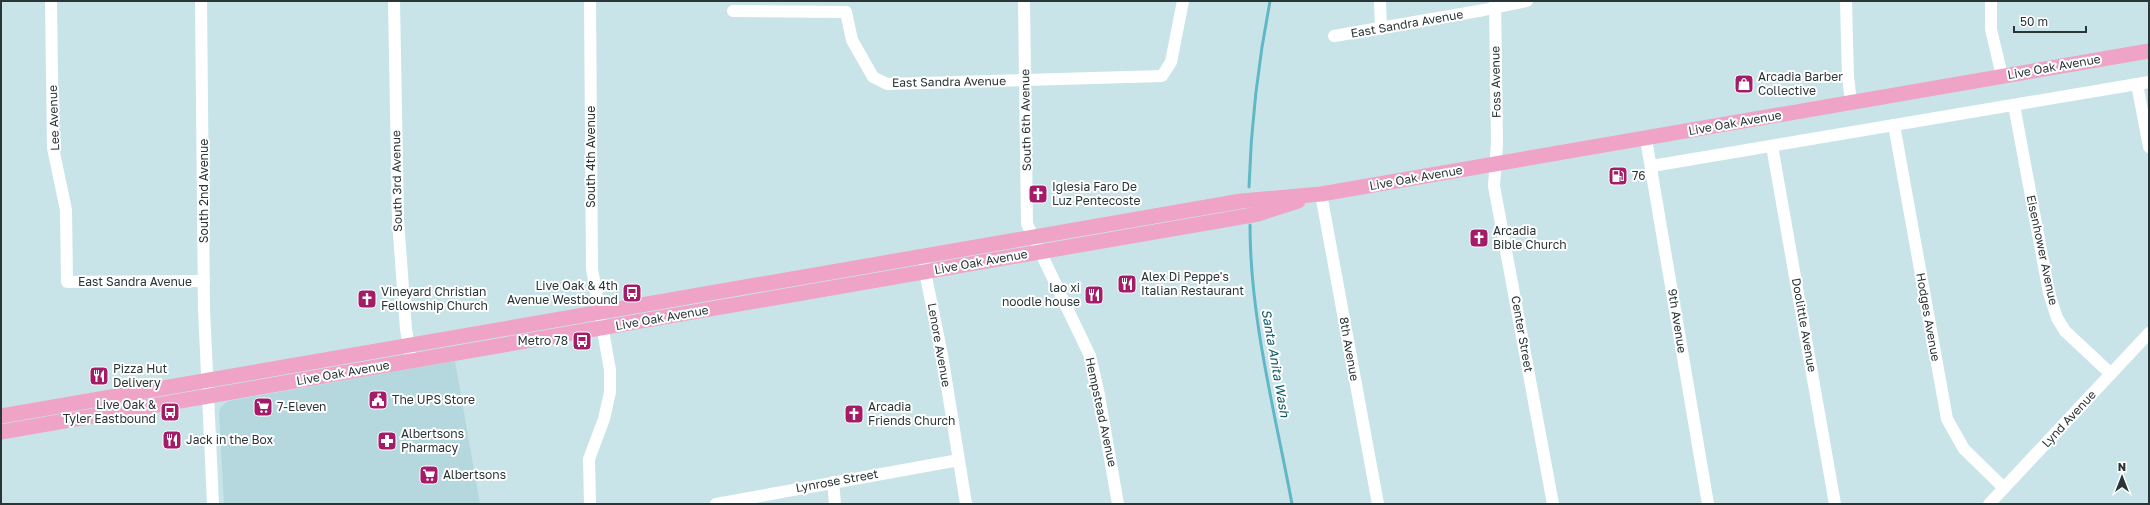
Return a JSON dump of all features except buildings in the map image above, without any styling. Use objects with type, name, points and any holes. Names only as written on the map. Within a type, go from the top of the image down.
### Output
[{"type":"main road","name":"Live Oak Avenue","points":[[1,416],[1258,198],[1321,194],[2149,51]]},
{"type":"main road","name":"Live Oak Avenue","points":[[1,432],[1258,214],[1321,194]]},
{"type":"street","name":"Lee Avenue","points":[[51,1],[53,148],[66,210],[67,282]]},
{"type":"street","name":"South 2nd Avenue","points":[[201,1],[204,282],[213,504]]},
{"type":"street","name":"South 3rd Avenue","points":[[394,1],[398,220],[408,345],[411,360]]},
{"type":"street","name":"South 4th Avenue","points":[[590,1],[592,269],[610,370],[610,392],[604,419],[588,459],[590,504]]},
{"type":"street","name":"South 6th Avenue","points":[[1024,1],[1028,224],[1033,237]]},
{"type":"street","name":"East Sandra Avenue","points":[[733,12],[847,7],[852,40],[873,77],[887,84],[1162,76],[1171,62],[1183,1]]},
{"type":"street","points":[[1380,1],[1381,29]]},
{"type":"street","name":"East Sandra Avenue","points":[[1334,36],[1381,29],[1495,4],[1527,1]]},
{"type":"street","points":[[1846,1],[1848,77],[1851,102]]},
{"type":"street","points":[[1991,1],[1991,29],[2002,76]]},
{"type":"street","name":"Foss Avenue","points":[[1495,4],[1497,143],[1495,164]]},
{"type":"street","points":[[1652,166],[2143,83],[2149,147]]},
{"type":"street","name":"Eisenhower Avenue","points":[[2014,105],[2049,293],[2057,318],[2072,339],[2111,374]]},
{"type":"street","name":"Hodges Avenue","points":[[1894,125],[1947,419],[1964,449],[2004,488]]},
{"type":"street","name":"9th Avenue","points":[[1646,139],[1652,166],[1708,504]]},
{"type":"street","name":"Doolittle Avenue","points":[[1772,146],[1834,504]]},
{"type":"street","name":"Center Street","points":[[1495,164],[1494,186],[1553,504]]},
{"type":"street","name":"8th Avenue","points":[[1321,194],[1378,504]]},
{"type":"street","name":"Hempstead Avenue","points":[[1033,237],[1090,356],[1098,390],[1118,504]]},
{"type":"street","name":"Lenore Avenue","points":[[924,256],[925,272],[942,355],[966,504]]},
{"type":"street","name":"East Sandra Avenue","points":[[67,282],[204,282]]},
{"type":"street","name":"Lynd Avenue","points":[[1989,504],[2149,332]]},
{"type":"street","name":"Lynrose Street","points":[[716,504],[959,460]]},
{"type":"street","points":[[832,482],[835,504]]},
{"type":"shaded area","points":[[455,361],[480,504],[224,504],[219,413],[221,407],[228,401]]},
{"type":"waterway","name":"Santa Anita Wash","points":[[1249,187],[1251,140],[1256,94],[1270,1]]},
{"type":"waterway","name":"Santa Anita Wash","points":[[1250,225],[1251,260],[1259,330],[1271,400],[1292,504]]},
{"type":"place","name":"Arcadia Barber Collective","points":[[1744,84]]},
{"type":"place","name":"76","points":[[1618,176]]},
{"type":"place","name":"Iglesia Faro De Luz Pentecoste","points":[[1038,194]]},
{"type":"place","name":"Arcadia Bible Church","points":[[1479,238]]},
{"type":"place","name":"Alex Di Peppe's Italian Restaurant","points":[[1127,284]]},
{"type":"place","name":"Live Oak & 4th Avenue Westbound","points":[[632,293]]},
{"type":"place","name":"lao xi noodle house","points":[[1094,295]]},
{"type":"place","name":"Vineyard Christian Fellowship Church","points":[[367,299]]},
{"type":"place","name":"Metro 78","points":[[582,341]]},
{"type":"place","name":"Pizza Hut Delivery","points":[[99,376]]},
{"type":"place","name":"The UPS Store","points":[[378,400]]},
{"type":"place","name":"7-Eleven","points":[[263,407]]},
{"type":"place","name":"Live Oak & Tyler Eastbound","points":[[170,412]]},
{"type":"place","name":"Arcadia Friends Church","points":[[854,414]]},
{"type":"place","name":"Jack in the Box","points":[[172,440]]},
{"type":"place","name":"Albertsons Pharmacy","points":[[387,441]]},
{"type":"place","name":"Albertsons","points":[[429,475]]}]
